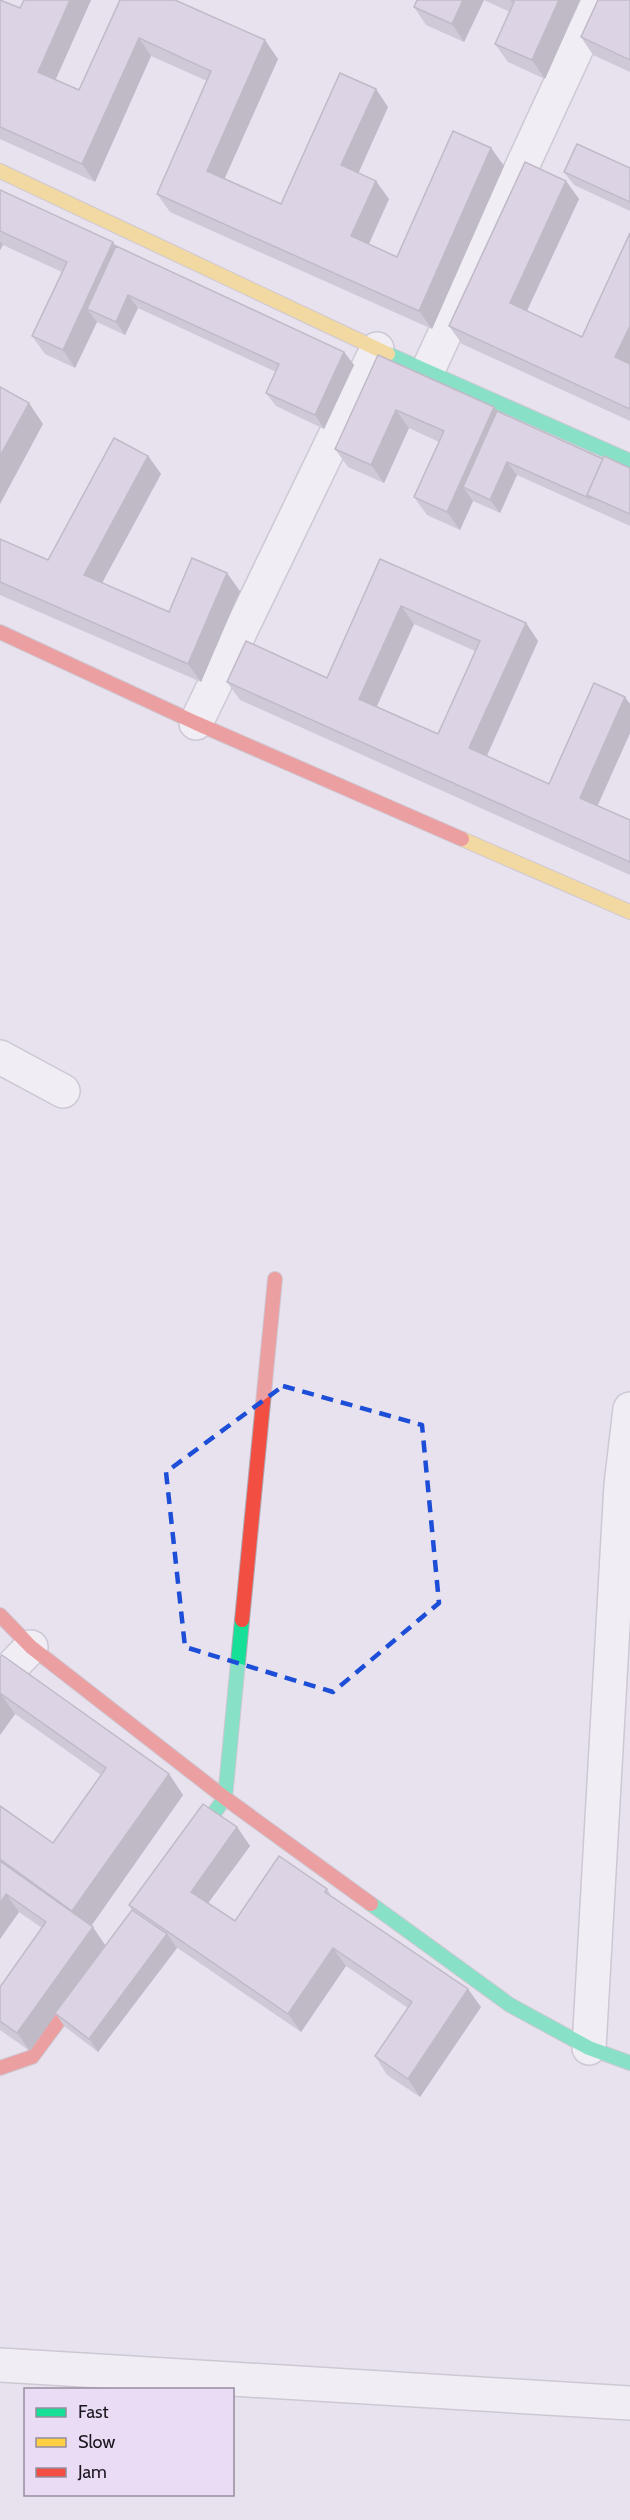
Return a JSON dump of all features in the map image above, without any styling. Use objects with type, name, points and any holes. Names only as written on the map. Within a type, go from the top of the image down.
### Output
[{"type":"street","points":[[428,370],[599,0]]},
{"type":"street","points":[[0,171],[377,349],[630,461]]},
{"type":"street","points":[[196,723],[377,349]]},
{"type":"street","points":[[0,632],[196,723],[630,912]]},
{"type":"street","points":[[0,1057],[63,1091]]},
{"type":"street","points":[[182,1856],[225,1798],[275,1279]]},
{"type":"street","points":[[589,2048],[621,1485],[630,1408]]},
{"type":"street","points":[[0,1615],[31,1647],[225,1798],[510,2004],[589,2048],[630,2063]]},
{"type":"street","points":[[0,1679],[31,1647]]},
{"type":"street","points":[[0,2068],[32,2056],[96,1970]]},
{"type":"street","points":[[0,2365],[630,2403]]},
{"type":"highlighted area","points":[[283,1386],[422,1425],[439,1603],[333,1692],[185,1647],[166,1472]]},
{"type":"building","points":[[0,0],[20,8],[24,0],[70,0],[38,72],[79,90],[120,0],[175,0],[265,40],[207,171],[281,204],[340,73],[376,89],[341,165],[376,181],[351,236],[397,257],[453,131],[491,148],[419,311],[157,194],[211,71],[139,38],[82,164],[0,127]]},
{"type":"building","points":[[417,0],[463,0],[452,24],[414,7]]},
{"type":"building","points":[[511,0],[559,0],[532,60],[495,44],[514,2]]},
{"type":"building","points":[[598,0],[630,0],[630,60],[581,37]]},
{"type":"building","points":[[577,144],[630,168],[630,202],[564,172]]},
{"type":"building","points":[[525,162],[566,181],[510,303],[582,337],[630,233],[630,326],[615,357],[630,364],[630,409],[449,326]]},
{"type":"building","points":[[0,190],[113,242],[63,350],[32,336],[67,262],[0,231]]},
{"type":"building","points":[[116,246],[344,352],[315,415],[266,393],[279,364],[128,295],[116,322],[87,309]]},
{"type":"building","points":[[378,355],[494,407],[447,512],[414,497],[444,431],[396,410],[371,465],[335,449]]},
{"type":"building","points":[[0,387],[29,403],[0,456]]},
{"type":"building","points":[[497,411],[603,459],[587,495],[591,499],[507,462],[490,500],[463,487]]},
{"type":"building","points":[[114,438],[148,456],[84,575],[169,612],[192,558],[227,573],[188,664],[0,582],[0,539],[48,560]]},
{"type":"building","points":[[604,456],[630,468],[630,514],[587,495]]},
{"type":"building","points":[[380,559],[526,623],[469,748],[549,784],[594,683],[625,697],[580,798],[630,820],[630,862],[227,682],[246,641],[327,678]],"holes":[[[401,606],[480,641],[438,734],[359,699]]]},
{"type":"building","points":[[2,1655],[169,1774],[72,1911],[0,1859],[0,1806],[53,1843],[106,1768],[0,1693],[0,1657]]},
{"type":"building","points":[[203,1804],[237,1827],[191,1892],[235,1921],[279,1856],[327,1889],[325,1892],[468,1989],[408,2079],[375,2056],[412,2002],[333,1948],[288,2014],[129,1905]]},
{"type":"building","points":[[0,1861],[93,1927],[17,2033],[0,2021],[0,1987],[46,1922],[6,1894],[0,1903]]},
{"type":"building","points":[[132,1910],[167,1934],[89,2039],[55,2013]]},
{"type":"traffic: fast","points":[[388,354],[630,461]]},
{"type":"traffic: fast","points":[[189,1847],[225,1798],[242,1620]]},
{"type":"traffic: fast","points":[[371,1904],[510,2005],[589,2048],[630,2063]]},
{"type":"traffic: slow","points":[[0,171],[388,354]]},
{"type":"traffic: slow","points":[[462,839],[630,912]]},
{"type":"traffic: jam","points":[[0,632],[196,723],[462,839]]},
{"type":"traffic: jam","points":[[242,1620],[275,1279]]},
{"type":"traffic: jam","points":[[0,1615],[31,1647],[225,1798],[371,1904]]},
{"type":"traffic: jam","points":[[0,2068],[32,2057],[86,1984]]}]
